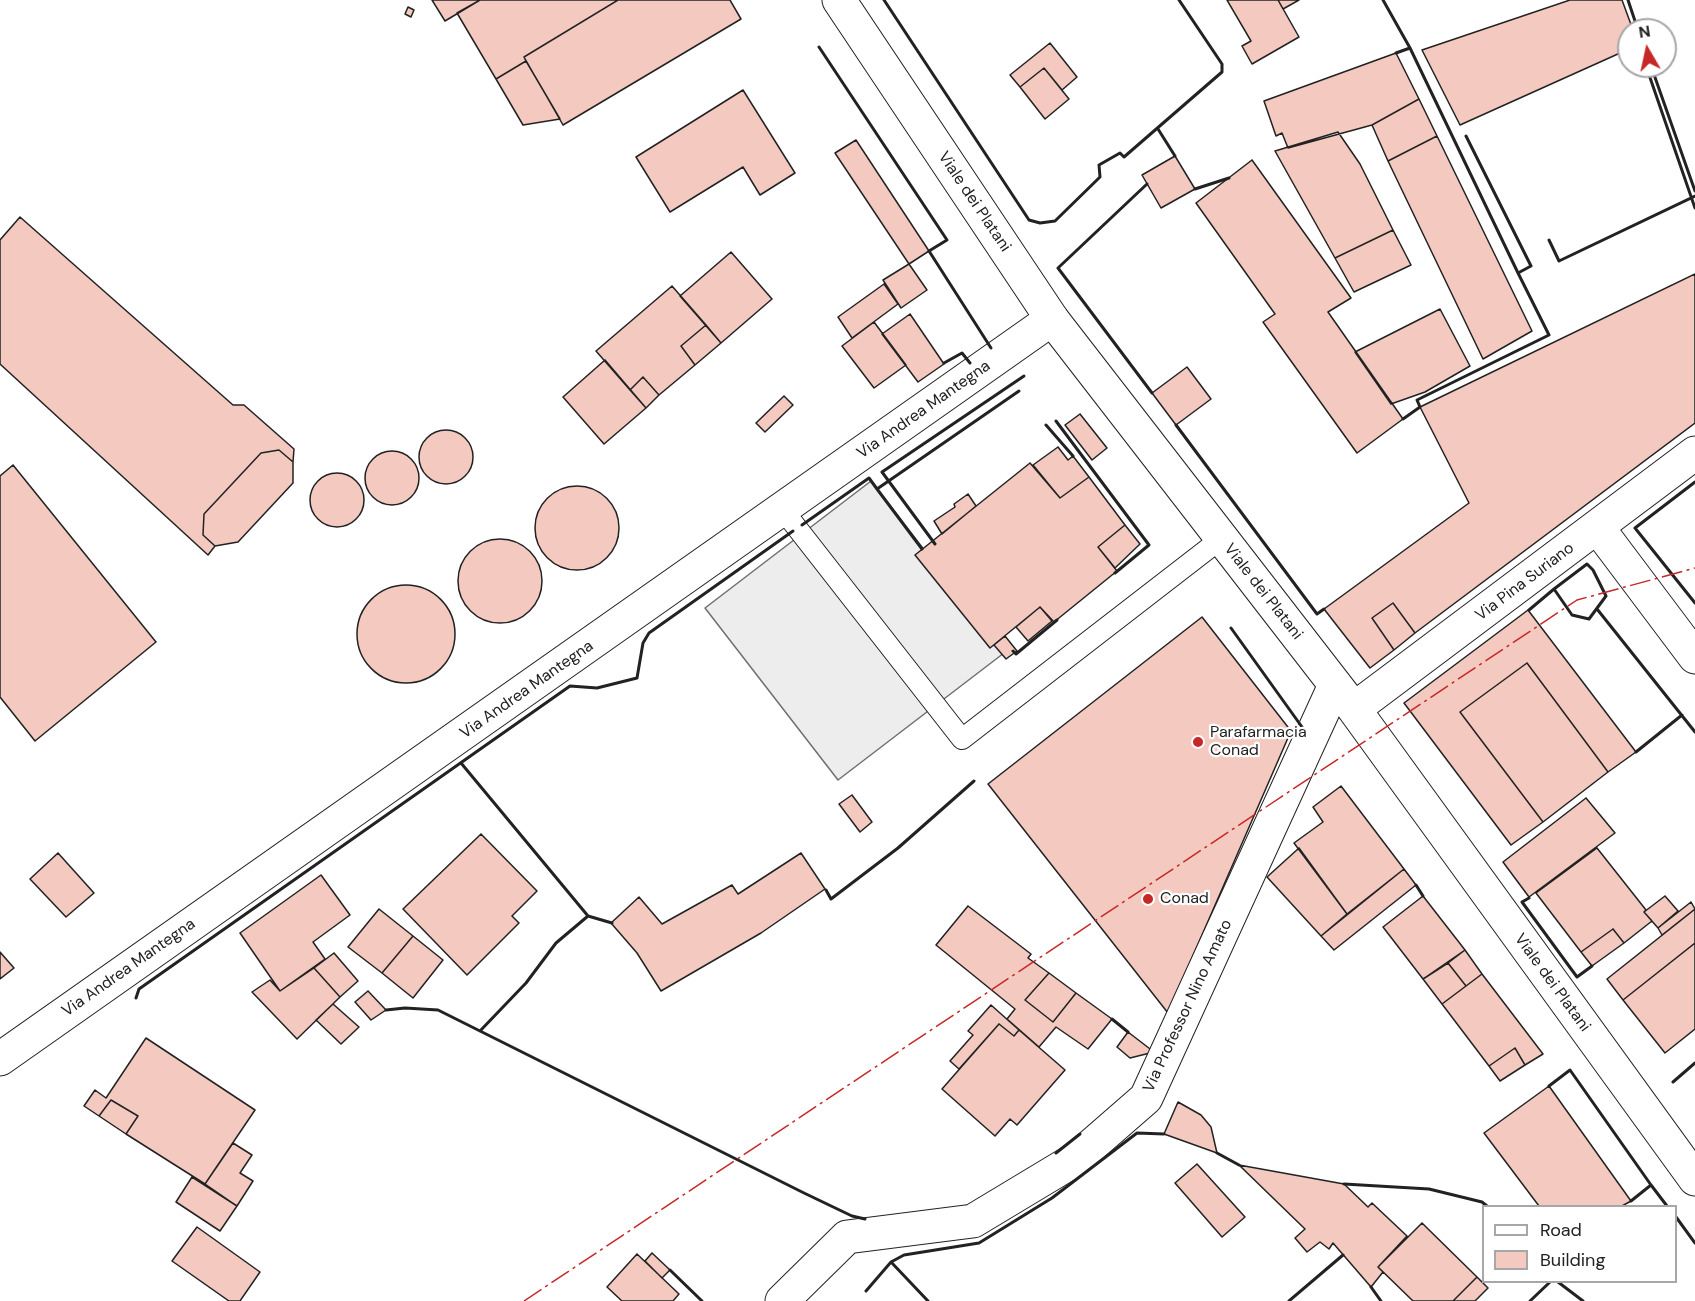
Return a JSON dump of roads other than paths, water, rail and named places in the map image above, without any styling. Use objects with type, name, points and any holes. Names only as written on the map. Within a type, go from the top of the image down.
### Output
[{"type":"street","name":"Viale dei Platani","points":[[838,0],[1053,319],[1344,697],[1695,1179]]},
{"type":"street","name":"Via Andrea Mantegna","points":[[0,1059],[1053,319]]},
{"type":"street","name":"Via Pina Suriano","points":[[1344,697],[1598,528],[1695,453]]},
{"type":"street","points":[[1598,528],[1695,657]]},
{"type":"street","name":"Via Professor Nino Amato","points":[[782,1301],[847,1237],[973,1221],[1076,1159],[1146,1098],[1344,697]]},
{"type":"lane","points":[[783,510],[962,739],[1222,538]]},
{"type":"place","name":"Parafarmacia Conad","points":[[1198,742]]},
{"type":"place","name":"Conad","points":[[1148,899]]}]
